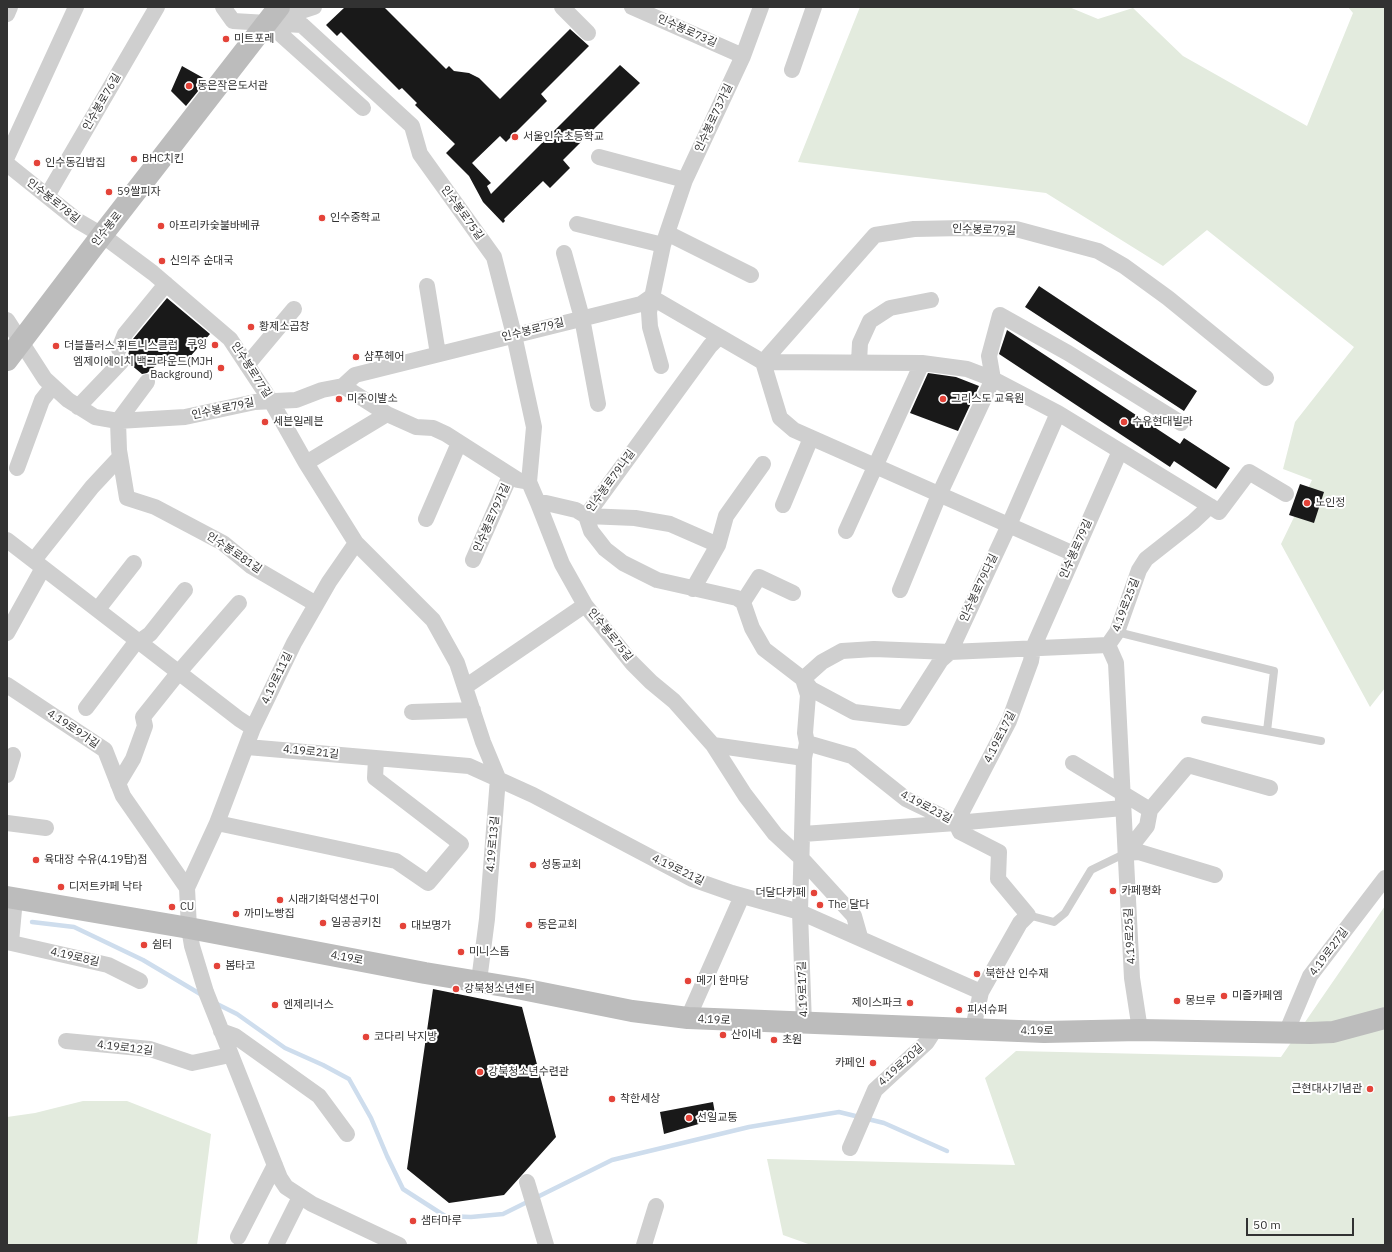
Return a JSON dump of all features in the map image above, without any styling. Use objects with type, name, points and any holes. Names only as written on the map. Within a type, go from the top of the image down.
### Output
[{"type":"street","points":[[7,14],[10,7]]},
{"type":"street","points":[[7,157],[76,7]]},
{"type":"street","name":"인수봉로76길","points":[[47,196],[157,7]]},
{"type":"street","points":[[223,7],[234,21],[314,7]]},
{"type":"street","points":[[562,7],[588,33]]},
{"type":"street","name":"인수봉로73길","points":[[632,7],[743,56]]},
{"type":"street","name":"인수봉로73가길","points":[[651,297],[665,239],[686,180],[743,56],[761,7]]},
{"type":"street","points":[[792,70],[814,7]]},
{"type":"street","points":[[273,15],[363,108]]},
{"type":"street","name":"인수봉로","points":[[7,360],[273,15]]},
{"type":"street","name":"인수봉로75길","points":[[273,15],[302,25],[412,126],[420,154],[494,257],[514,335],[534,427],[528,482]]},
{"type":"street","points":[[599,157],[686,180]]},
{"type":"street","name":"인수봉로78길","points":[[7,164],[78,221],[102,235]]},
{"type":"street","points":[[577,224],[665,239],[752,275]]},
{"type":"street","name":"인수봉로79길","points":[[763,362],[875,235],[914,229],[1016,229],[1098,251],[1124,266],[1168,298],[1266,378]]},
{"type":"street","name":"인수봉로77길","points":[[102,235],[166,284],[230,339],[271,401],[306,463],[356,543]]},
{"type":"street","points":[[564,253],[582,318],[598,404]]},
{"type":"street","points":[[78,407],[120,356],[125,334],[166,284]]},
{"type":"street","points":[[427,286],[438,354]]},
{"type":"street","points":[[660,366],[650,326],[651,297],[763,362],[922,363],[967,369],[992,379],[1058,413],[1219,512],[1249,472],[1286,494]]},
{"type":"street","name":"인수봉로79길","points":[[7,320],[22,341],[45,379],[68,400],[94,417],[118,421],[185,417],[255,402],[296,400],[322,390],[343,386],[355,374],[641,304],[651,297]]},
{"type":"street","points":[[859,362],[860,343],[870,321],[890,308],[930,300]]},
{"type":"street","points":[[248,365],[294,309]]},
{"type":"street","points":[[900,590],[939,495],[992,379],[988,356],[1000,315],[1068,353],[1181,423]]},
{"type":"street","name":"인수봉로79나길","points":[[586,516],[710,346],[719,337]]},
{"type":"street","points":[[763,362],[780,418],[794,430],[876,468],[1074,554]]},
{"type":"street","points":[[846,531],[876,468],[922,363]]},
{"type":"street","points":[[7,632],[38,564],[92,487],[120,457],[118,421],[147,382]]},
{"type":"street","points":[[17,468],[42,400],[53,386]]},
{"type":"street","name":"인수봉로79가길","points":[[343,386],[387,414],[416,427],[433,428],[510,476],[518,480],[528,482],[538,503]]},
{"type":"street","points":[[1009,525],[1058,413]]},
{"type":"street","points":[[306,463],[387,414]]},
{"type":"street","points":[[784,505],[811,438]]},
{"type":"street","points":[[426,519],[459,443]]},
{"type":"street","name":"인수봉로79길","points":[[1033,648],[1120,452]]},
{"type":"street","name":"인수봉로81길","points":[[120,457],[127,498],[155,507],[223,543],[251,566],[316,604]]},
{"type":"street","points":[[693,589],[718,545],[726,516],[764,464]]},
{"type":"street","name":"인수봉로79가길","points":[[473,560],[510,476]]},
{"type":"street","points":[[538,503],[546,503],[576,510],[586,516],[591,531],[605,549],[623,563],[657,580],[737,598],[743,602],[752,628],[764,649],[803,680],[811,689],[854,712],[904,718],[942,660],[950,652]]},
{"type":"street","name":"인수봉로75길","points":[[538,503],[562,564],[585,605],[632,663],[651,682],[674,701],[713,745],[745,795],[766,823],[775,834],[802,859]]},
{"type":"street","name":"4.19로25길","points":[[1140,1030],[1132,978],[1116,663],[1113,638],[1139,570],[1146,559],[1193,522],[1210,506]]},
{"type":"street","name":"인수봉로79나길","points":[[586,516],[635,518],[670,524],[718,545]]},
{"type":"street","name":"인수봉로79다길","points":[[950,652],[1009,525]]},
{"type":"street","points":[[7,540],[239,719],[253,728]]},
{"type":"street","name":"4.19로11길","points":[[189,928],[187,888],[217,823],[253,728],[294,643],[343,560],[356,543]]},
{"type":"street","name":"4.19로13길","points":[[356,543],[433,620],[457,663],[483,742],[498,778],[487,919],[479,981]]},
{"type":"street","points":[[98,609],[134,563]]},
{"type":"street","points":[[743,602],[759,577],[793,593]]},
{"type":"street","points":[[86,708],[133,646],[150,634],[185,590]]},
{"type":"street","points":[[118,784],[133,759],[144,726],[143,717],[179,672],[239,603]]},
{"type":"street","points":[[465,687],[585,605]]},
{"type":"street","points":[[803,680],[822,662],[842,651],[874,649],[950,652],[1033,648],[1113,638]]},
{"type":"street","name":"4.19로17길","points":[[956,823],[1009,721],[1031,661],[1033,648]]},
{"type":"street","name":"4.19로17길","points":[[803,680],[808,695],[805,734],[800,912],[804,1024]]},
{"type":"street","name":"4.19로9가길","points":[[7,684],[105,750],[123,796],[187,888]]},
{"type":"street","points":[[412,712],[473,710]]},
{"type":"street","points":[[713,745],[805,751]]},
{"type":"street","name":"4.19로21길","points":[[247,747],[469,766],[498,778],[617,838],[692,879],[742,896],[800,912],[860,937],[981,992]]},
{"type":"street","name":"4.19로23길","points":[[805,751],[829,748],[852,756],[906,799],[956,823],[960,832],[999,852],[998,879],[1028,915]]},
{"type":"street","points":[[7,774],[13,755]]},
{"type":"street","points":[[217,823],[396,861],[428,884],[461,844],[375,778],[376,759]]},
{"type":"street","points":[[1073,764],[1123,801],[1150,810]]},
{"type":"street","points":[[1126,853],[1147,826],[1150,810],[1188,765],[1270,788]]},
{"type":"street","points":[[803,834],[956,823],[1123,801]]},
{"type":"street","points":[[7,823],[46,828]]},
{"type":"street","points":[[1126,853],[1139,852],[1215,875]]},
{"type":"street","points":[[802,859],[854,916],[860,937]]},
{"type":"street","name":"4.19로27길","points":[[1286,1033],[1310,976],[1385,878]]},
{"type":"street","name":"4.19로","points":[[688,1018],[742,896]]},
{"type":"street","points":[[9,942],[11,898]]},
{"type":"street","name":"4.19로","points":[[11,898],[189,928],[425,973],[479,981],[632,1011],[688,1018],[804,1024],[973,1028],[1044,1032],[1140,1030],[1286,1033],[1333,1032],[1385,1018]]},
{"type":"street","points":[[973,1028],[981,992],[1020,923],[1028,915]]},
{"type":"street","points":[[189,928],[192,946],[221,1031],[280,1178],[286,1187],[300,1197],[357,1227],[399,1245]]},
{"type":"street","name":"4.19로8길","points":[[9,942],[108,965],[140,980]]},
{"type":"street","name":"4.19로20길","points":[[850,1148],[874,1090],[927,1042],[936,1028]]},
{"type":"street","points":[[221,1031],[235,1036],[319,1096],[347,1134]]},
{"type":"street","name":"4.19로12길","points":[[66,1042],[150,1049],[192,1063],[230,1055]]},
{"type":"street","points":[[238,1237],[275,1165]]},
{"type":"street","points":[[527,1182],[546,1245]]},
{"type":"street","points":[[276,1245],[300,1197]]},
{"type":"street","points":[[644,1245],[656,1206]]},
{"type":"lane","points":[[1113,638],[1274,671],[1266,731]]},
{"type":"lane","points":[[1205,720],[1321,741]]},
{"type":"lane","points":[[1028,915],[1054,922],[1065,913],[1091,870],[1126,853]]},
{"type":"shaded area","points":[[860,7],[1069,7],[1098,19],[1133,8],[1183,56],[1307,126],[1353,13],[1348,7],[1385,7],[1385,688],[1370,707],[1281,544],[1312,480],[1283,469],[1295,422],[1354,347],[1207,230],[1163,266],[1046,193],[798,162]]},
{"type":"shaded area","points":[[1385,906],[1385,1245],[811,1245],[783,1235],[767,1159],[1015,1165],[985,1078],[1016,1051],[1281,1057]]},
{"type":"shaded area","points":[[83,1101],[127,1101],[211,1134],[197,1245],[7,1245],[7,1117],[35,1113]]},
{"type":"building","points":[[345,7],[384,7],[446,69],[449,66],[454,71],[469,73],[479,78],[500,99],[570,29],[589,46],[541,94],[547,101],[506,142],[500,136],[472,163],[491,183],[487,186],[491,194],[620,65],[640,83],[563,160],[570,168],[550,188],[543,181],[504,219],[505,221],[503,223],[483,202],[469,176],[446,153],[455,144],[415,105],[417,103],[402,88],[399,90],[341,32],[337,36],[326,25]]},
{"type":"building","name":"동은작은도서관","points":[[182,66],[207,80],[186,106],[171,91]]},
{"type":"building","name":"수유현대빌라","points":[[1039,286],[1197,391],[1184,411],[1025,307]]},
{"type":"building","points":[[167,298],[210,334],[188,359],[164,359],[147,373],[142,374],[130,364],[128,356],[130,346],[133,339]]},
{"type":"building","name":"수유현대빌라","points":[[1007,330],[1180,444],[1184,438],[1230,468],[1216,489],[1174,461],[1170,467],[999,354]]},
{"type":"building","name":"그리스도 교육원","points":[[928,373],[956,377],[979,386],[958,431],[910,413]]},
{"type":"building","name":"노인정","points":[[1300,484],[1324,492],[1314,523],[1289,515]]},
{"type":"building","name":"강북청소년수련관","points":[[433,989],[522,1007],[556,1137],[504,1195],[449,1203],[407,1169]]},
{"type":"building","points":[[713,1102],[716,1119],[664,1134],[660,1112]]},
{"type":"waterway","points":[[32,922],[74,927],[143,960],[202,995]]},
{"type":"waterway","points":[[215,1003],[237,1014],[285,1048],[323,1065],[349,1079],[371,1118],[403,1189],[445,1216],[471,1217],[503,1214],[612,1160],[749,1127],[839,1112],[884,1123],[947,1151]]},
{"type":"place","name":"미트포레","points":[[226,39]]},
{"type":"place","name":"동은작은도서관","points":[[189,86]]},
{"type":"place","name":"서울인수초등학교","points":[[515,137]]},
{"type":"place","name":"BHC치킨","points":[[134,159]]},
{"type":"place","name":"인수동김밥집","points":[[37,163]]},
{"type":"place","name":"59쌀피자","points":[[109,192]]},
{"type":"place","name":"인수중학교","points":[[322,218]]},
{"type":"place","name":"아프리카숯불바베큐","points":[[161,226]]},
{"type":"place","name":"신의주 순대국","points":[[162,261]]},
{"type":"place","name":"황제소곱창","points":[[251,327]]},
{"type":"place","name":"쿠잉","points":[[215,345]]},
{"type":"place","name":"더블플러스 휘트니스클럽","points":[[56,346]]},
{"type":"place","name":"샴푸헤어","points":[[356,357]]},
{"type":"place","name":"엠제이에이치 백그라운드(MJH Background)","points":[[221,368]]},
{"type":"place","name":"미주이발소","points":[[339,399]]},
{"type":"place","name":"그리스도 교육원","points":[[943,399]]},
{"type":"place","name":"세븐일레븐","points":[[265,422]]},
{"type":"place","name":"수유현대빌라","points":[[1124,422]]},
{"type":"place","name":"노인정","points":[[1307,503]]},
{"type":"place","name":"육대장 수유(4.19탑)점","points":[[36,860]]},
{"type":"place","name":"성동교회","points":[[533,865]]},
{"type":"place","name":"디저트카페 낙타","points":[[61,887]]},
{"type":"place","name":"카페평화","points":[[1113,891]]},
{"type":"place","name":"더달다카페","points":[[814,893]]},
{"type":"place","name":"시래기화덕생선구이","points":[[280,900]]},
{"type":"place","name":"The 달다","points":[[820,905]]},
{"type":"place","name":"CU","points":[[172,907]]},
{"type":"place","name":"까미노빵집","points":[[236,914]]},
{"type":"place","name":"일공공키친","points":[[323,923]]},
{"type":"place","name":"동은교회","points":[[529,925]]},
{"type":"place","name":"대보명가","points":[[403,926]]},
{"type":"place","name":"쉼터","points":[[144,945]]},
{"type":"place","name":"미니스톱","points":[[461,952]]},
{"type":"place","name":"봄타코","points":[[217,966]]},
{"type":"place","name":"북한산 인수재","points":[[977,974]]},
{"type":"place","name":"메기 한마당","points":[[688,981]]},
{"type":"place","name":"강북청소년센터","points":[[456,989]]},
{"type":"place","name":"미즐카페엠","points":[[1224,996]]},
{"type":"place","name":"몽브루","points":[[1177,1001]]},
{"type":"place","name":"제이스파크","points":[[910,1003]]},
{"type":"place","name":"엔제리너스","points":[[275,1005]]},
{"type":"place","name":"피서슈퍼","points":[[959,1010]]},
{"type":"place","name":"산이네","points":[[723,1035]]},
{"type":"place","name":"코다리 낙지방","points":[[366,1037]]},
{"type":"place","name":"초원","points":[[774,1040]]},
{"type":"place","name":"카페인","points":[[873,1063]]},
{"type":"place","name":"강북청소년수련관","points":[[480,1072]]},
{"type":"place","name":"근현대사기념관","points":[[1370,1089]]},
{"type":"place","name":"착한세상","points":[[612,1099]]},
{"type":"place","name":"선일교통","points":[[689,1118]]},
{"type":"place","name":"샘터마루","points":[[413,1221]]}]
